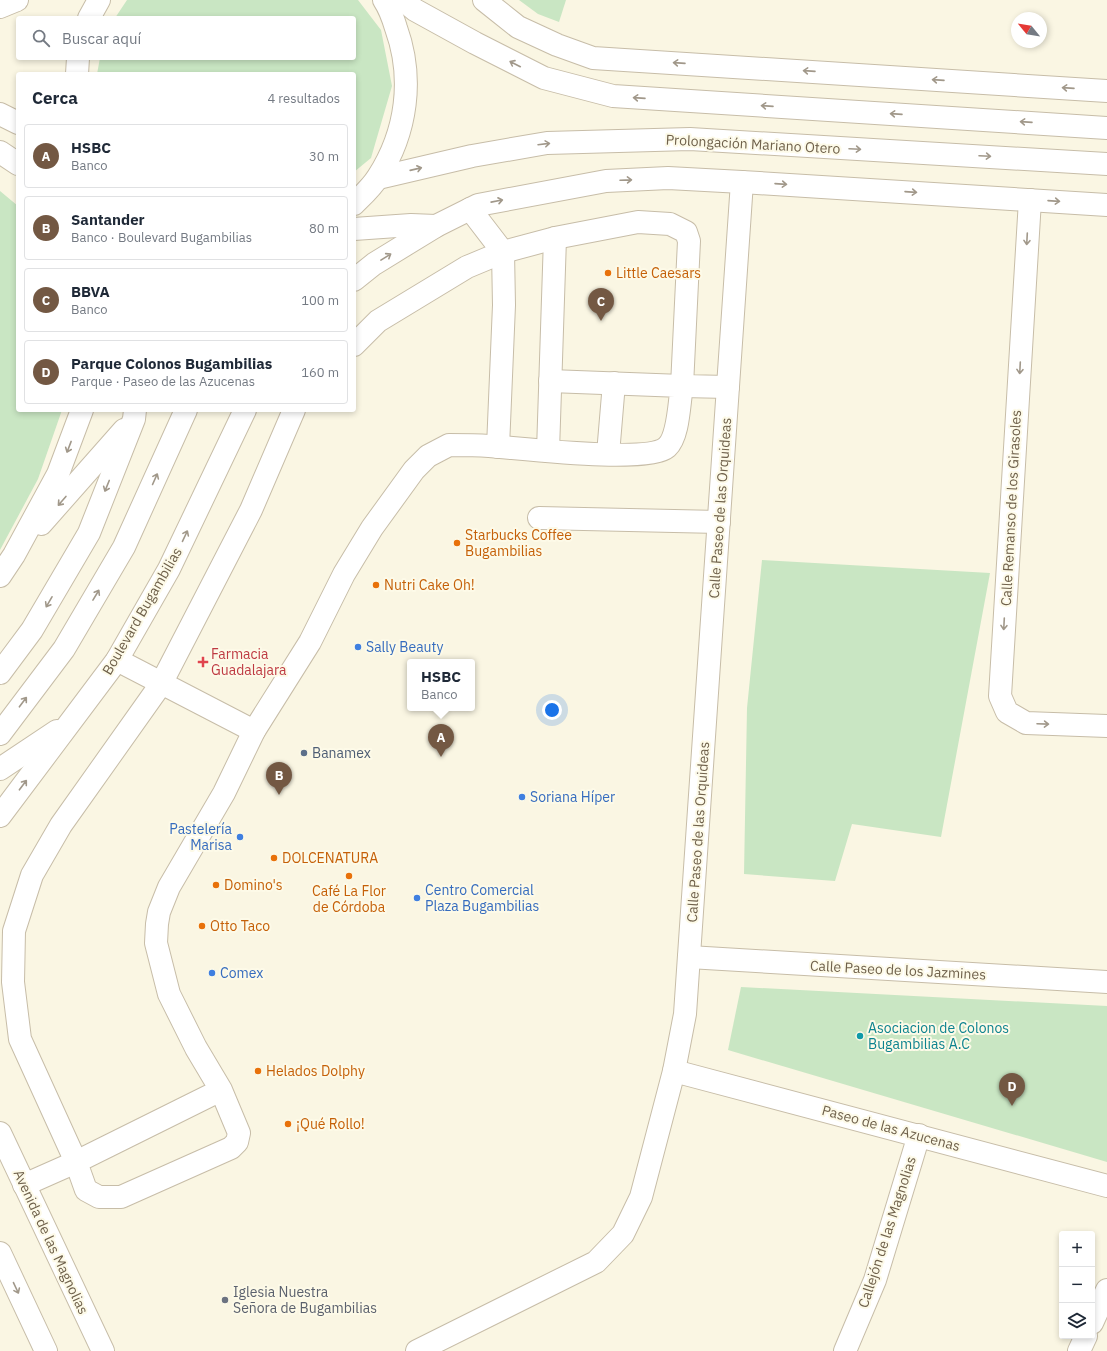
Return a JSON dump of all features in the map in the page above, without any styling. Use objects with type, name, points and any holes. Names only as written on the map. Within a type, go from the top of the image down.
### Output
[{"type":"street","points":[[0,7],[16,0]]},
{"type":"street","points":[[91,16],[99,0]]},
{"type":"street","points":[[356,202],[378,178],[398,138],[407,94],[404,49],[389,7],[384,0]]},
{"type":"street","points":[[403,0],[415,10],[475,43],[544,78],[613,96],[1107,128]]},
{"type":"street","points":[[484,0],[518,27],[557,45],[593,58],[1107,90]]},
{"type":"street","points":[[76,72],[78,60]]},
{"type":"street","points":[[0,114],[16,122]]},
{"type":"street","name":"Prolongación Mariano Otero","points":[[378,178],[472,156],[547,143],[690,139],[1107,164]]},
{"type":"street","points":[[0,152],[16,163]]},
{"type":"street","points":[[356,278],[374,264],[436,226],[478,205],[606,181],[668,178],[1107,205]]},
{"type":"street","name":"Calle Paseo de las Orquideas","points":[[417,1351],[596,1262],[623,1234],[641,1196],[674,1071],[685,1014],[742,182]]},
{"type":"street","name":"Calle Remanso de los Girasoles","points":[[1030,200],[1000,696],[1007,712],[1026,723],[1107,726]]},
{"type":"street","points":[[470,209],[503,252],[504,305],[498,447]]},
{"type":"street","points":[[293,412],[251,510],[161,684],[61,825],[32,875],[14,931],[13,982],[20,1039],[76,1162],[86,1190],[99,1197],[121,1197],[231,1148],[237,1142],[239,1133],[221,1090],[196,1048],[169,994],[156,943],[156,924],[161,904],[169,886],[224,793],[254,731],[310,642],[344,574],[372,528],[414,470],[428,456],[449,445],[608,454],[653,454],[667,447],[674,435],[677,424],[682,386],[689,241],[686,232],[670,224],[638,222],[555,238],[503,252],[467,267],[378,321],[356,343]]},
{"type":"street","points":[[356,229],[411,225],[436,226]]},
{"type":"street","points":[[548,451],[555,238]]},
{"type":"street","points":[[550,381],[728,387]]},
{"type":"street","points":[[608,454],[614,383]]},
{"type":"street","points":[[0,576],[14,555],[58,474],[81,412]]},
{"type":"street","points":[[0,734],[64,649],[124,547],[185,412]]},
{"type":"street","points":[[224,454],[231,412]]},
{"type":"street","name":"Boulevard Bugambilias","points":[[0,816],[117,660],[169,569],[244,412]]},
{"type":"street","points":[[14,555],[135,414]]},
{"type":"street","points":[[0,673],[32,630],[89,533],[135,414]]},
{"type":"street","points":[[540,518],[719,522]]},
{"type":"street","points":[[117,660],[254,731]]},
{"type":"street","points":[[0,769],[71,721]]},
{"type":"street","name":"Calle Paseo de los Jazmines","points":[[689,957],[1107,982]]},
{"type":"street","name":"Paseo de las Azucenas","points":[[674,1071],[1107,1186]]},
{"type":"street","points":[[24,1185],[76,1162],[221,1090]]},
{"type":"street","name":"Avenida de las Magnolias","points":[[0,1133],[103,1351]]},
{"type":"street","name":"Callejón de las Magnolias","points":[[845,1351],[875,1280],[919,1135]]},
{"type":"street","points":[[0,1253],[46,1351]]},
{"type":"street","points":[[1095,1316],[1107,1290]]},
{"type":"street","points":[[1079,1351],[1085,1339]]},
{"type":"green space","points":[[127,0],[358,0],[381,30],[392,86],[371,158],[356,170],[356,72],[97,72],[100,60],[356,60],[356,16],[116,16]]},
{"type":"green space","points":[[519,0],[566,0],[559,22],[538,14]]},
{"type":"green space","points":[[0,191],[16,204],[16,412],[61,412],[38,479],[0,550]]},
{"type":"green space","points":[[762,560],[990,573],[941,837],[852,824],[835,881],[744,874],[747,708]]},
{"type":"green space","points":[[741,987],[1107,1006],[1107,1162],[728,1050]]},
{"type":"place","name":"Little Caesars","points":[[608,273]]},
{"type":"place","name":"BBVA","points":[[601,321]]},
{"type":"place","name":"Starbucks Coffee Bugambilias","points":[[457,543]]},
{"type":"place","name":"Nutri Cake Oh!","points":[[376,585]]},
{"type":"place","name":"Sally Beauty","points":[[358,647]]},
{"type":"place","name":"Farmacia Guadalajara","points":[[203,662]]},
{"type":"place","name":"Banamex","points":[[304,753]]},
{"type":"place","name":"HSBC","points":[[441,757]]},
{"type":"place","name":"Santander","points":[[279,795]]},
{"type":"place","name":"Soriana Híper","points":[[522,797]]},
{"type":"place","name":"Pastelería Marisa","points":[[240,837]]},
{"type":"place","name":"DOLCENATURA","points":[[274,858]]},
{"type":"place","name":"Café La Flor de Córdoba","points":[[349,876]]},
{"type":"place","name":"Domino's","points":[[216,885]]},
{"type":"place","name":"Centro Comercial Plaza Bugambilias","points":[[417,898]]},
{"type":"place","name":"Otto Taco","points":[[202,926]]},
{"type":"place","name":"Comex","points":[[212,973]]},
{"type":"place","name":"Asociacion de Colonos Bugambilias A.C","points":[[860,1036]]},
{"type":"place","name":"Helados Dolphy","points":[[258,1071]]},
{"type":"place","name":"Parque Colonos Bugambilias","points":[[1012,1106]]},
{"type":"place","name":"¡Qué Rollo!","points":[[288,1124]]},
{"type":"place","name":"Iglesia Nuestra Señora de Bugambilias","points":[[225,1300]]}]
